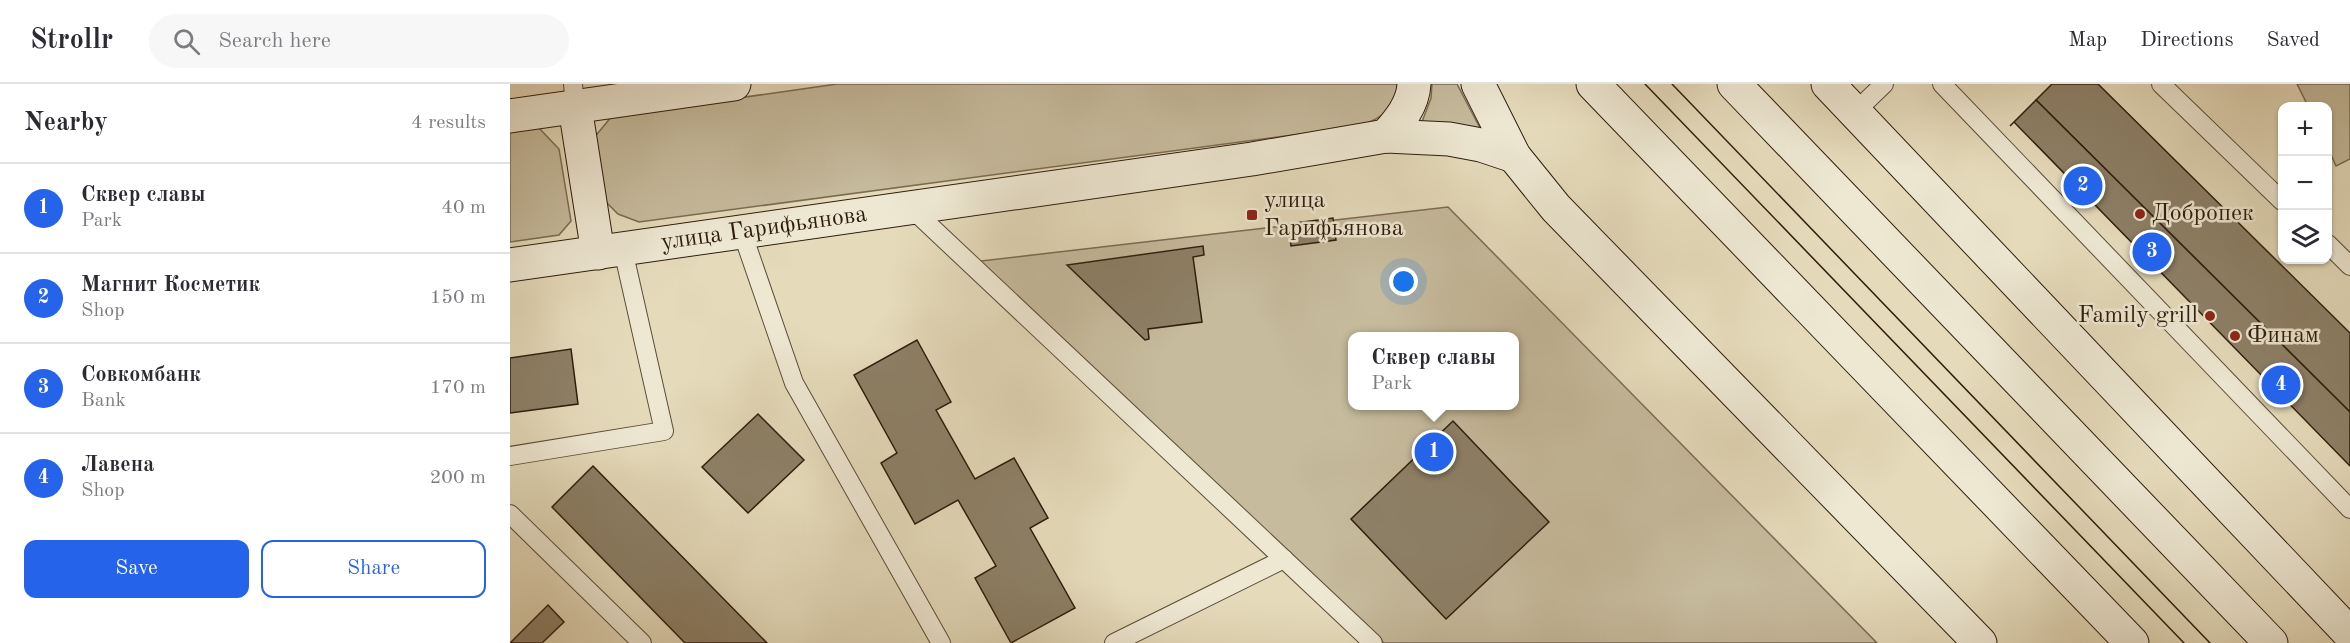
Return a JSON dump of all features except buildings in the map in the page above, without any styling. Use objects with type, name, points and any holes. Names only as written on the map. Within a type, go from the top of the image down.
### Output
[{"type":"main road","points":[[510,116],[574,95],[734,84]]},
{"type":"main road","points":[[1386,136],[1404,116],[1414,84]]},
{"type":"main road","points":[[1478,84],[1514,156],[1556,208],[1980,643]]},
{"type":"main road","points":[[1593,84],[2132,643]]},
{"type":"main road","points":[[1734,84],[2271,643]]},
{"type":"main road","points":[[1828,84],[2350,634]]},
{"type":"main road","points":[[574,95],[610,251]]},
{"type":"main road","name":"улица Гарифьянова","points":[[510,265],[1252,159],[1386,136],[1449,139],[1481,145],[1514,156]]},
{"type":"lane","points":[[1855,112],[1884,84]]},
{"type":"lane","points":[[1942,84],[2350,509]]},
{"type":"lane","points":[[2161,84],[2278,196]]},
{"type":"lane","points":[[910,207],[1373,643]]},
{"type":"lane","points":[[742,232],[794,383],[941,643]]},
{"type":"lane","points":[[2332,248],[2350,266]]},
{"type":"lane","points":[[510,456],[664,431],[610,251]]},
{"type":"lane","points":[[510,514],[642,643]]},
{"type":"lane","points":[[1114,643],[1284,559]]},
{"type":"shaded area","points":[[837,84],[1401,84],[1386,111],[1376,119],[1360,126],[639,222],[618,214],[602,198],[593,139],[612,116]]},
{"type":"shaded area","points":[[1432,84],[1457,84],[1481,130],[1420,127],[1431,98]]},
{"type":"shaded area","points":[[2297,84],[2350,84],[2350,159],[2336,166],[2332,157],[2332,102],[2306,102]]},
{"type":"shaded area","points":[[539,128],[559,149],[571,221],[559,235],[510,242],[510,132]]},
{"type":"shaded area","points":[[1448,207],[1877,643],[1384,643],[972,262]]},
{"type":"tram line","points":[[1645,84],[2184,643]]},
{"type":"tram line","points":[[1672,84],[2210,643]]},
{"type":"place","name":"Магнит Косметик","points":[[2083,186]]},
{"type":"place","name":"Добропек","points":[[2140,214]]},
{"type":"place","name":"улица Гарифьянова","points":[[1252,215]]},
{"type":"place","name":"Совкомбанк","points":[[2152,252]]},
{"type":"place","name":"Family grill","points":[[2210,316]]},
{"type":"place","name":"Финам","points":[[2235,336]]},
{"type":"place","name":"Лавена","points":[[2281,385]]},
{"type":"place","name":"Сквер славы","points":[[1434,452]]}]
